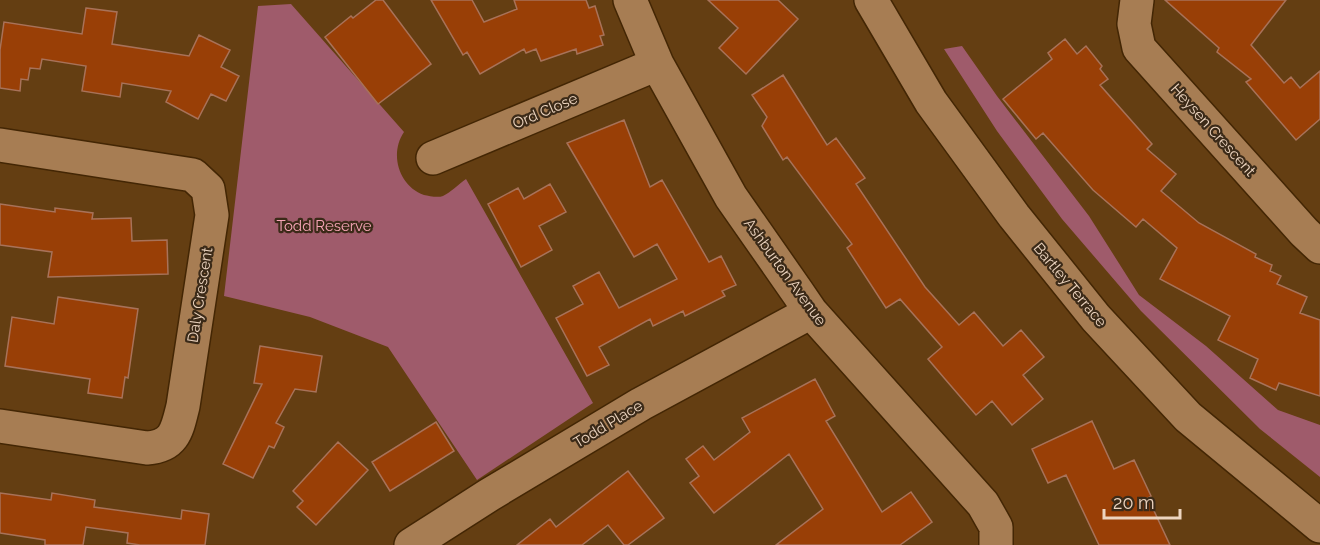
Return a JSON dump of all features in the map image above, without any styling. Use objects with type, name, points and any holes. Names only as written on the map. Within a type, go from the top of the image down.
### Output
[{"type":"street","name":"Ashburton Avenue","points":[[630,0],[657,64],[731,197],[811,312],[983,504],[996,527],[996,545]]},
{"type":"street","name":"Bartley Terrace","points":[[871,0],[931,102],[1014,216],[1096,318],[1188,417],[1320,526]]},
{"type":"street","name":"Heysen Crescent","points":[[1137,0],[1134,24],[1139,48],[1320,247]]},
{"type":"street","name":"Ord Close","points":[[433,158],[657,64]]},
{"type":"street","name":"Daly Crescent","points":[[0,146],[193,175],[208,189],[212,215],[183,406],[178,426],[170,440],[160,447],[147,448],[0,426]]},
{"type":"street","name":"Todd Place","points":[[411,545],[641,404],[811,312]]},
{"type":"green space","name":"Todd Reserve","points":[[291,4],[404,132],[397,150],[397,159],[403,177],[415,191],[439,197],[449,193],[466,179],[593,403],[477,480],[388,347],[310,317],[224,296],[258,6]]},
{"type":"green space","points":[[962,46],[997,96],[1089,216],[1139,295],[1206,346],[1278,410],[1320,425],[1320,477],[1260,429],[1141,311],[1062,219],[997,131],[944,49]]},
{"type":"building","points":[[376,0],[383,0],[431,64],[378,104],[325,37]]},
{"type":"building","points":[[431,0],[472,0],[484,22],[517,9],[514,0],[586,0],[589,8],[595,6],[604,35],[600,36],[603,45],[577,54],[576,49],[541,61],[536,49],[526,53],[524,49],[480,74],[467,52],[463,55]]},
{"type":"building","points":[[708,0],[778,0],[798,19],[746,74],[719,48],[738,28]]},
{"type":"building","points":[[1165,0],[1286,0],[1251,45],[1284,83],[1291,77],[1300,88],[1320,71],[1320,119],[1296,140],[1246,82],[1251,79],[1217,52],[1219,48]]},
{"type":"building","points":[[86,8],[117,12],[112,44],[189,56],[199,35],[230,50],[221,67],[239,76],[226,101],[211,94],[198,119],[166,102],[171,91],[122,83],[120,97],[82,91],[86,66],[42,59],[40,69],[30,68],[28,80],[21,79],[20,91],[0,88],[0,50],[4,22],[82,34]]},
{"type":"building","points":[[1065,39],[1077,54],[1086,46],[1102,66],[1100,69],[1108,79],[1100,85],[1152,144],[1147,149],[1176,174],[1161,191],[1199,223],[1272,265],[1270,271],[1281,276],[1277,284],[1307,297],[1300,313],[1320,320],[1320,396],[1279,383],[1276,390],[1250,378],[1258,359],[1218,340],[1230,316],[1160,279],[1177,248],[1143,219],[1136,227],[1093,190],[1043,133],[1036,139],[1003,99],[1052,59],[1048,53]]},
{"type":"building","points":[[783,75],[827,145],[836,138],[865,178],[856,184],[925,287],[959,325],[974,312],[1003,346],[1021,330],[1044,357],[1023,375],[1043,399],[1012,425],[992,401],[976,415],[928,359],[942,347],[900,299],[886,308],[847,248],[852,244],[787,157],[783,160],[762,126],[767,117],[752,95]]},
{"type":"building","points":[[624,120],[650,187],[662,180],[709,262],[721,256],[736,285],[722,291],[725,296],[685,316],[683,311],[653,326],[650,319],[599,347],[609,365],[587,376],[556,318],[583,304],[573,286],[599,272],[619,308],[677,279],[657,244],[634,257],[567,143]]},
{"type":"building","points":[[550,184],[566,212],[539,226],[552,250],[521,267],[488,204],[518,188],[524,199]]},
{"type":"building","points":[[0,204],[55,212],[55,208],[93,213],[92,219],[131,218],[132,241],[167,240],[168,274],[48,277],[52,252],[0,245]]},
{"type":"building","points":[[58,297],[138,309],[128,378],[125,377],[122,398],[88,393],[90,379],[5,366],[12,317],[54,324]]},
{"type":"building","points":[[260,346],[322,356],[316,392],[295,389],[276,423],[284,427],[274,448],[269,446],[253,478],[223,464],[262,384],[254,383]]},
{"type":"building","points":[[815,379],[835,416],[826,421],[882,512],[911,492],[932,522],[900,545],[776,545],[823,509],[789,454],[714,513],[690,483],[699,476],[686,459],[703,446],[714,460],[750,432],[742,418]]},
{"type":"building","points":[[1092,421],[1114,469],[1134,460],[1151,496],[1148,498],[1170,545],[1099,545],[1066,475],[1048,483],[1032,449]]},
{"type":"building","points":[[436,422],[454,451],[390,491],[372,462]]},
{"type":"building","points":[[338,442],[368,470],[316,525],[297,507],[303,501],[293,491]]},
{"type":"building","points":[[628,471],[664,518],[628,545],[624,545],[608,525],[582,545],[517,545],[550,519],[556,527]]},
{"type":"building","points":[[0,493],[51,500],[52,493],[95,500],[94,507],[181,519],[182,510],[209,514],[205,545],[140,545],[127,543],[128,533],[86,527],[83,545],[45,545],[45,540],[0,533]]}]
